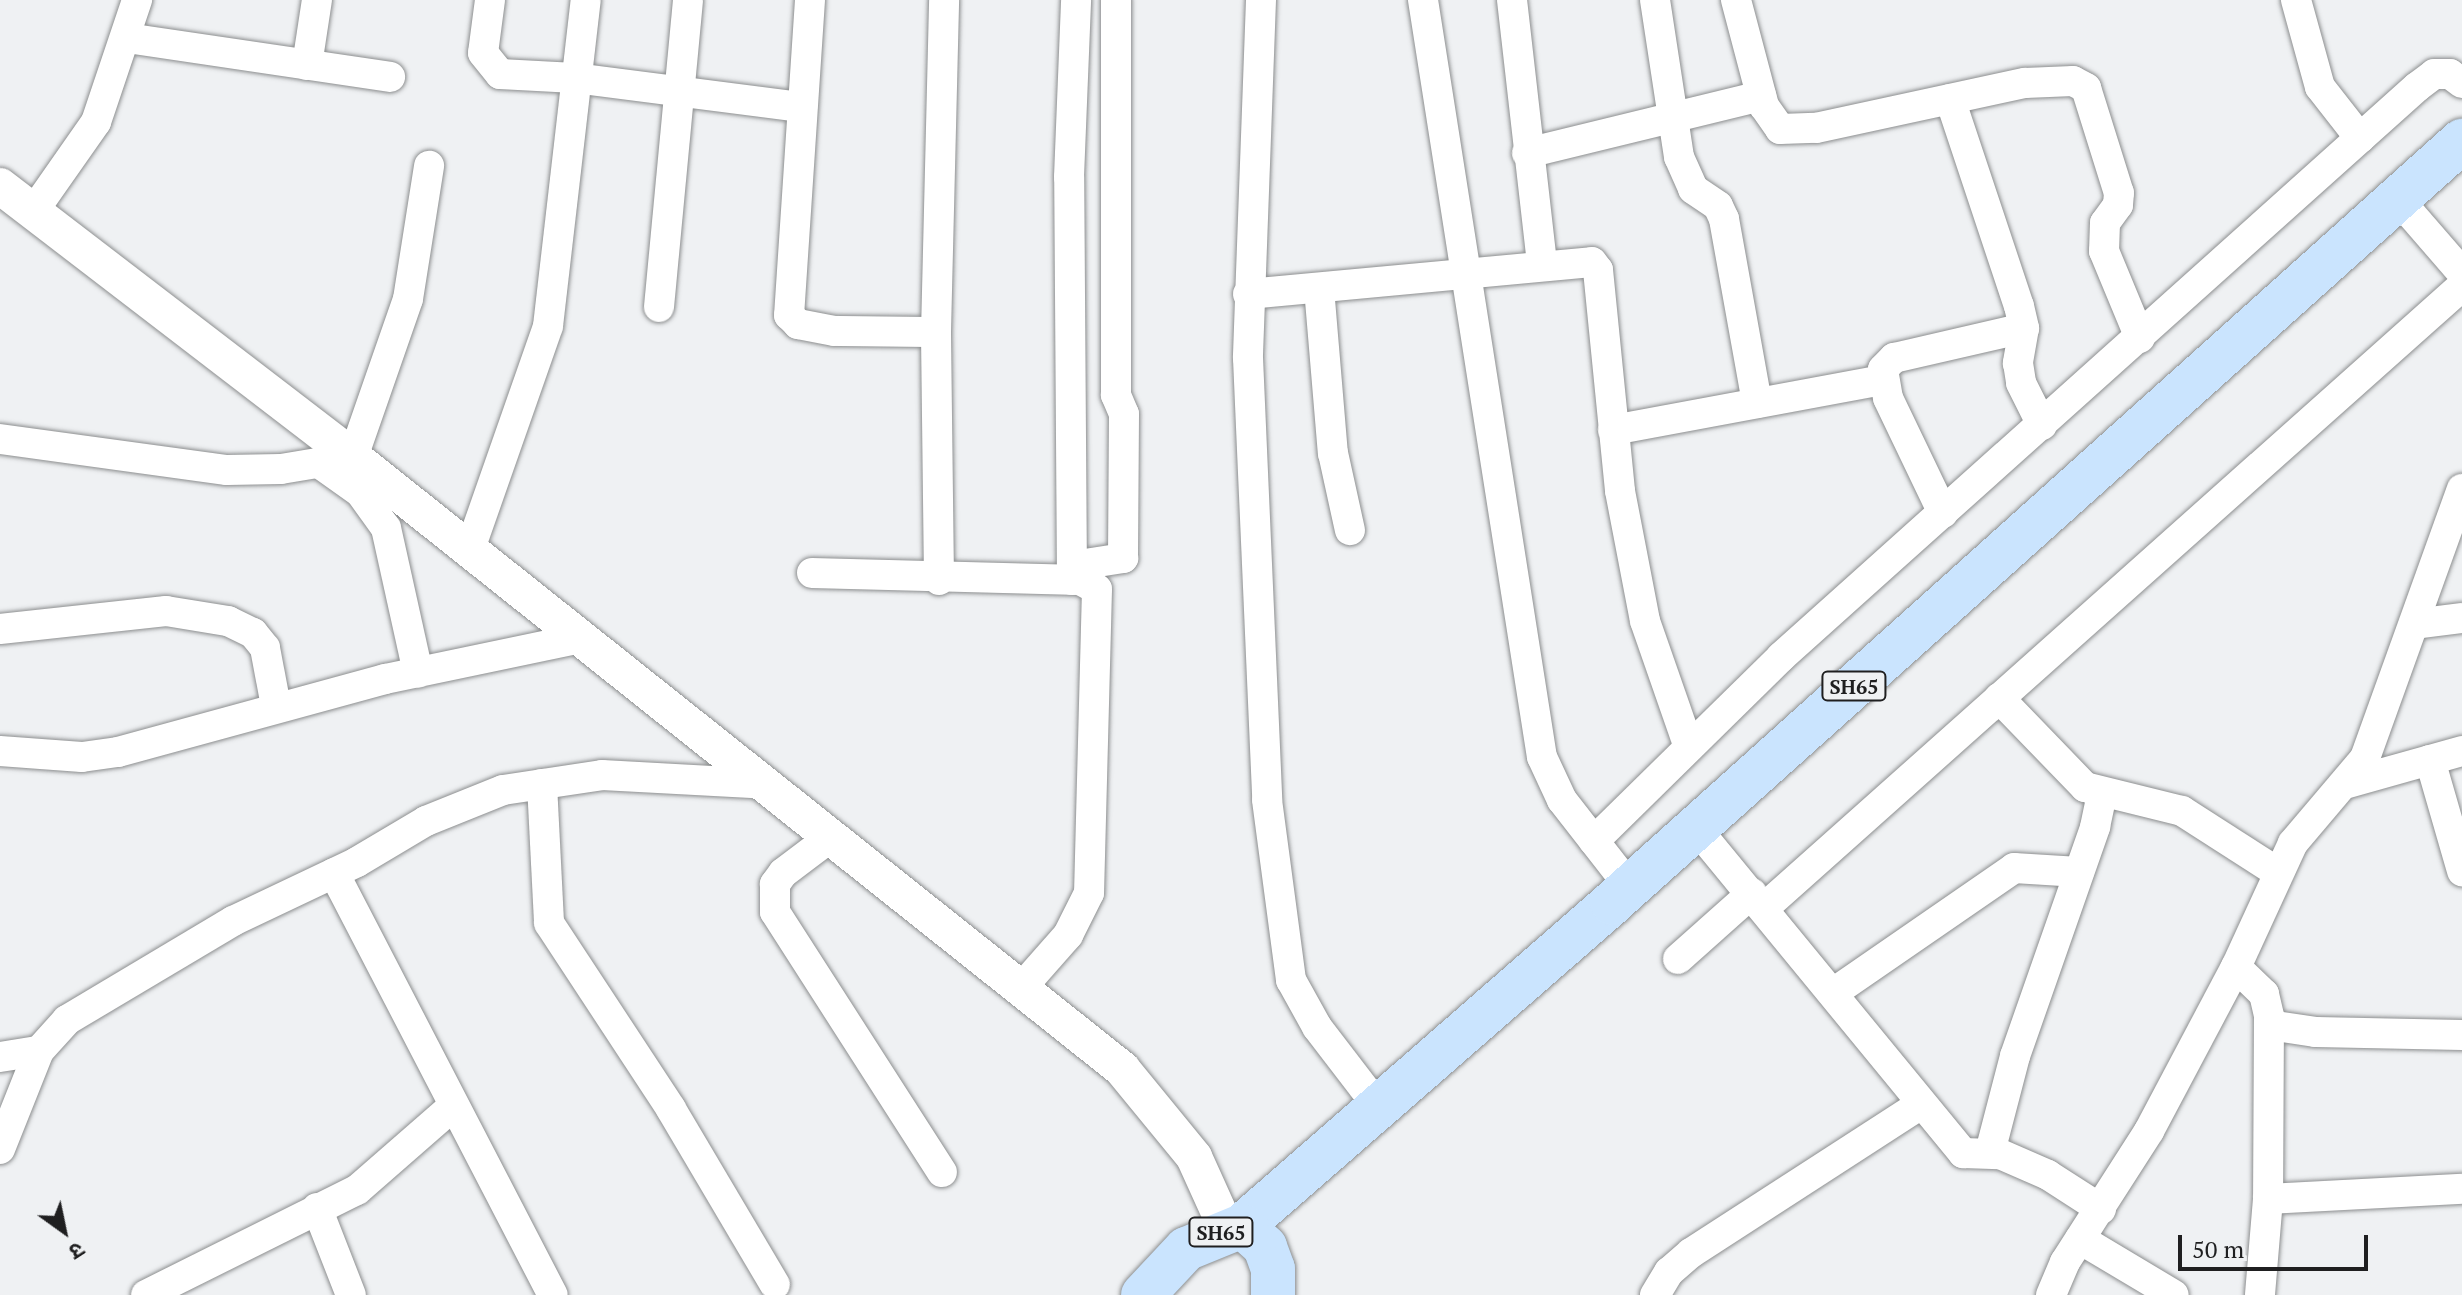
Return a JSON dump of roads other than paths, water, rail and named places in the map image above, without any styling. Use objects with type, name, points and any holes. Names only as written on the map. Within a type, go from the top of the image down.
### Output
[{"type":"main road","name":"SH65","points":[[1143,1295],[1186,1249],[1244,1234],[1297,1212],[1703,836],[2404,206],[2462,141]]},
{"type":"main road","name":"SH65","points":[[2404,206],[2462,170]]},
{"type":"main road","name":"SH65","points":[[1244,1234],[1630,887],[1703,836]]},
{"type":"main road","name":"SH65","points":[[1244,1234],[1273,1269],[1273,1295]]},
{"type":"street","points":[[33,212],[96,122],[127,38],[137,0]]},
{"type":"street","points":[[307,65],[317,0]]},
{"type":"street","points":[[490,0],[483,53],[489,65],[500,74],[575,78],[802,107]]},
{"type":"street","points":[[470,549],[548,326],[586,0]]},
{"type":"street","points":[[659,307],[683,92],[688,0]]},
{"type":"street","points":[[810,0],[789,315],[798,324],[834,331],[936,332]]},
{"type":"street","points":[[939,580],[936,332],[944,0]]},
{"type":"street","points":[[1072,573],[1069,177],[1076,0]]},
{"type":"street","points":[[812,573],[939,580],[1072,573],[1123,558],[1124,414],[1116,395],[1116,0]]},
{"type":"street","points":[[1261,0],[1248,294],[1267,800],[1284,953],[1300,1001],[1380,1109]]},
{"type":"street","points":[[1423,0],[1542,757],[1562,800],[1630,887]]},
{"type":"street","points":[[1512,0],[1542,265]]},
{"type":"street","points":[[1655,0],[1671,116],[1685,176],[1718,206],[1724,219],[1757,403]]},
{"type":"street","points":[[1736,0],[1761,96],[1771,120],[1780,129],[1795,131],[2055,80],[2086,88],[2119,193],[2118,205],[2105,223],[2104,251],[2140,338]]},
{"type":"street","points":[[2296,0],[2320,87],[2360,138]]},
{"type":"street","points":[[127,38],[390,77]]},
{"type":"street","points":[[1594,841],[1781,657],[2360,138],[2434,74],[2450,74],[2462,83]]},
{"type":"street","points":[[1527,153],[1761,96]]},
{"type":"street","points":[[1950,99],[2024,328],[2018,363],[2021,383],[2042,425]]},
{"type":"street","points":[[336,460],[408,299],[429,166]]},
{"type":"street","points":[[0,186],[336,460],[470,549],[1023,986],[1122,1069],[1164,1115],[1244,1234]]},
{"type":"street","points":[[2404,206],[2462,273]]},
{"type":"street","points":[[1248,294],[1466,275],[1581,260],[1598,270],[1613,430],[1645,621],[1689,747]]},
{"type":"street","points":[[1678,959],[1758,901],[1999,698],[2462,286]]},
{"type":"street","points":[[1319,288],[1333,453],[1350,530]]},
{"type":"street","points":[[1882,380],[1894,358],[2024,328]]},
{"type":"street","points":[[1613,430],[1882,380]]},
{"type":"street","points":[[1882,380],[1943,513]]},
{"type":"street","points":[[0,439],[227,470],[336,460]]},
{"type":"street","points":[[336,460],[386,528],[418,672]]},
{"type":"street","points":[[2051,1295],[2080,1239],[2149,1131],[2236,967],[2277,872],[2293,843],[2348,783],[2385,712],[2462,489]]},
{"type":"street","points":[[1023,986],[1068,935],[1089,893],[1099,598],[1092,583],[1072,573]]},
{"type":"street","points":[[0,629],[166,611],[228,621],[253,633],[265,648],[276,706]]},
{"type":"street","points":[[2414,624],[2462,618]]},
{"type":"street","points":[[0,751],[82,757],[118,752],[276,706],[582,638]]},
{"type":"street","points":[[1999,698],[2070,776],[2102,794],[2182,811],[2277,872]]},
{"type":"street","points":[[2348,783],[2462,751]]},
{"type":"street","points":[[2430,760],[2462,871]]},
{"type":"street","points":[[0,1149],[39,1051],[53,1031],[94,1003],[233,921],[334,873],[470,801],[542,784],[617,775],[766,784]]},
{"type":"street","points":[[542,784],[549,923],[671,1109],[775,1285]]},
{"type":"street","points":[[1990,1152],[2015,1056],[2079,872],[2102,794]]},
{"type":"street","points":[[832,836],[783,873],[775,884],[775,912],[942,1172]]},
{"type":"street","points":[[1703,836],[1963,1153],[1971,1157],[1990,1152],[2048,1175],[2101,1209]]},
{"type":"street","points":[[1833,993],[2014,868],[2079,872]]},
{"type":"street","points":[[334,873],[452,1107],[553,1295]]},
{"type":"street","points":[[2236,967],[2264,994],[2269,1025],[2268,1199],[2260,1295]]},
{"type":"street","points":[[2269,1025],[2316,1032],[2462,1035]]},
{"type":"street","points":[[0,1057],[39,1051]]},
{"type":"street","points":[[1655,1295],[1669,1272],[1691,1253],[1921,1104]]},
{"type":"street","points":[[146,1295],[373,1180],[452,1107]]},
{"type":"street","points":[[2268,1199],[2462,1189]]},
{"type":"street","points":[[317,1208],[351,1295]]},
{"type":"street","points":[[2080,1239],[2174,1295]]}]
